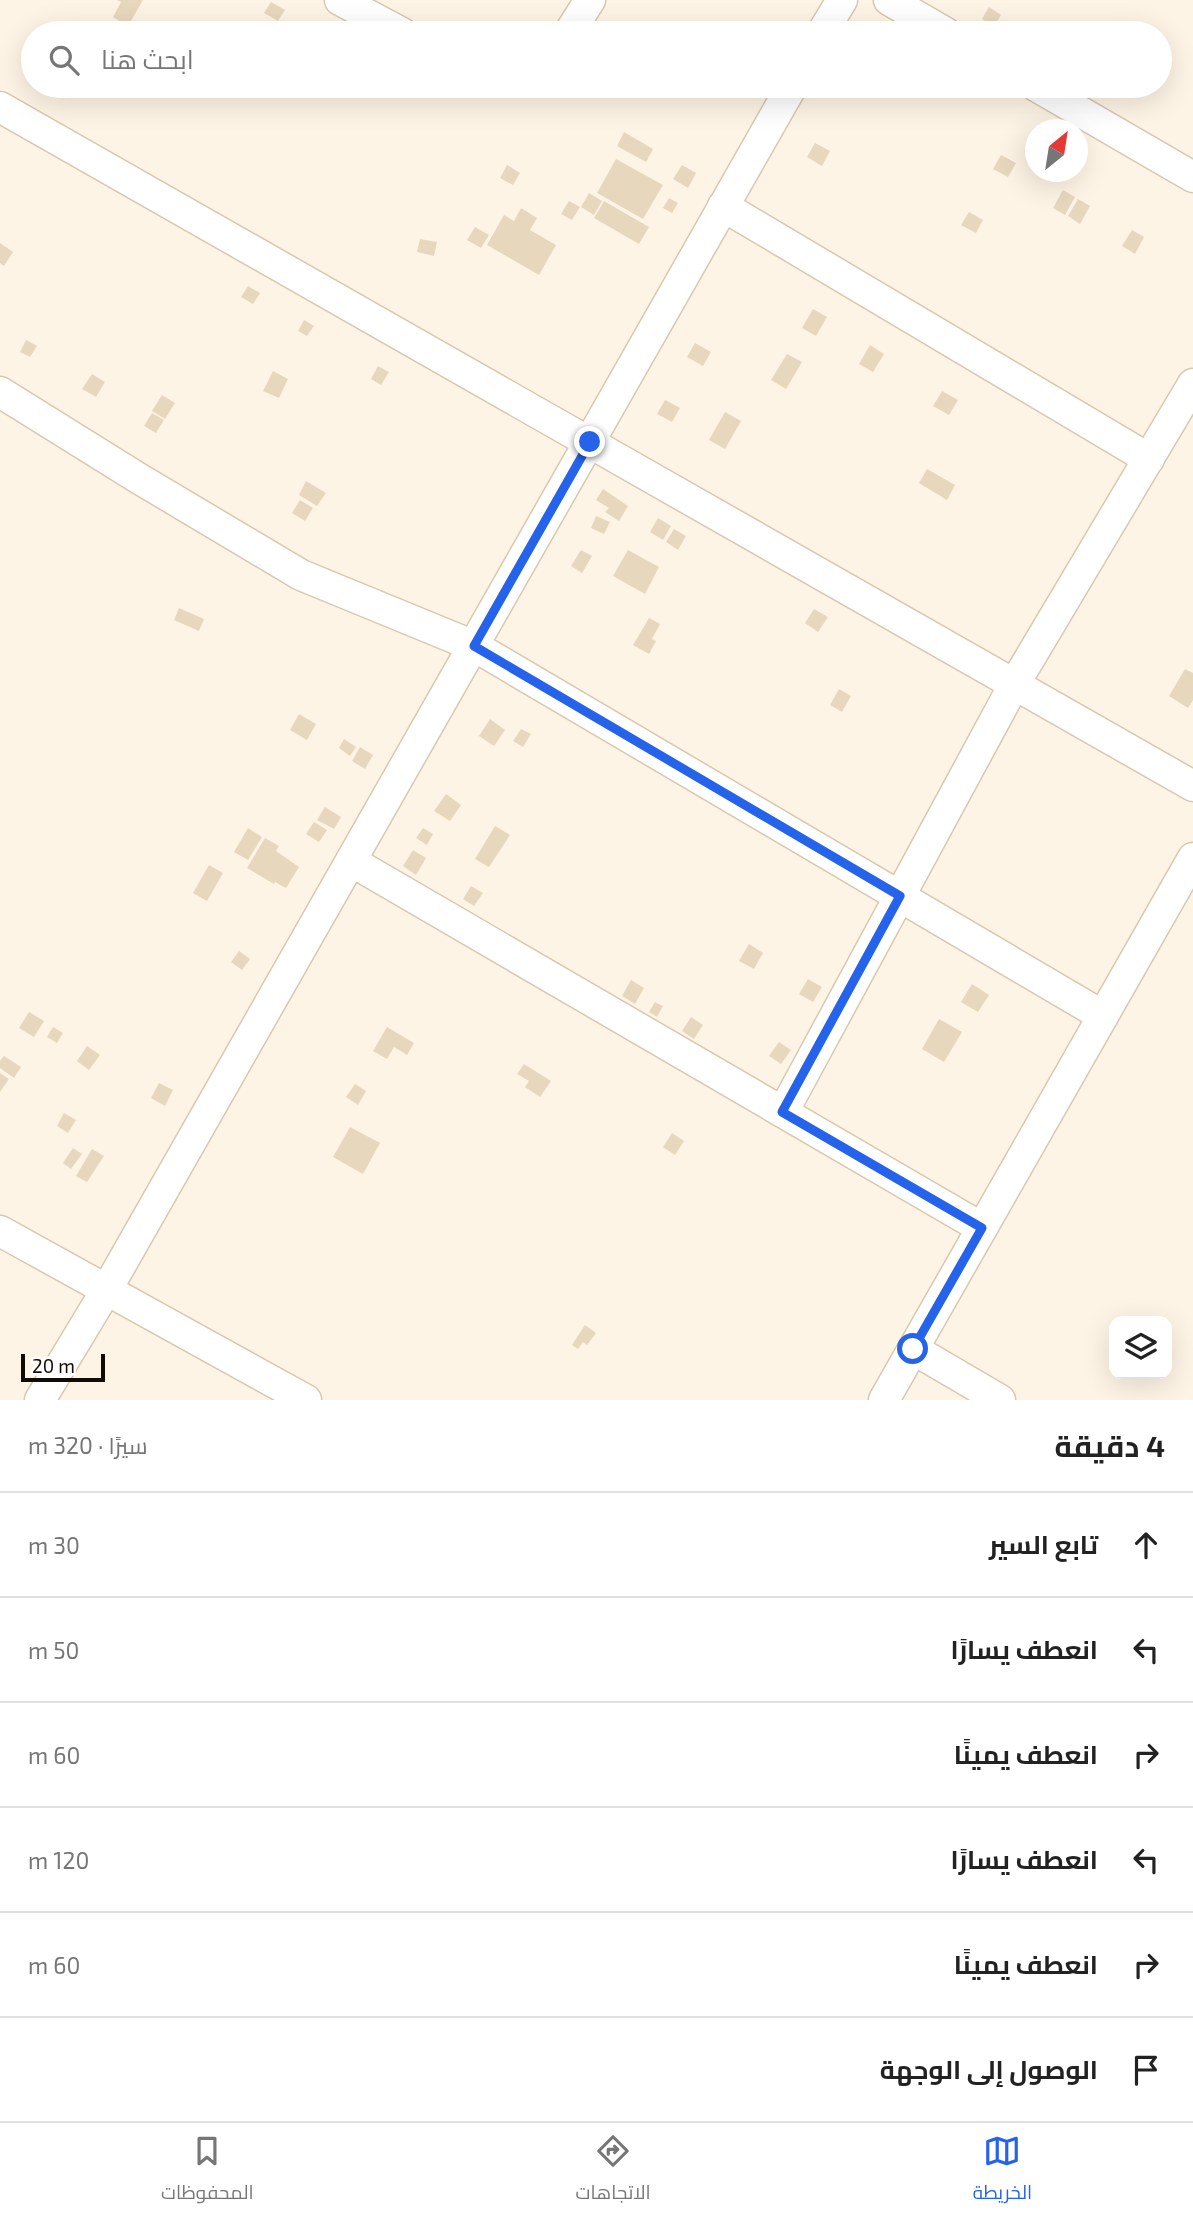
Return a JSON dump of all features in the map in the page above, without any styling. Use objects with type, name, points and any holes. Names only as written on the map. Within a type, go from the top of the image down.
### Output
[{"type":"street","points":[[340,0],[379,21]]},
{"type":"street","points":[[577,21],[590,0]]},
{"type":"street","points":[[829,21],[842,0]]},
{"type":"street","points":[[888,0],[925,21]]},
{"type":"street","points":[[40,1400],[107,1289],[785,98]]},
{"type":"street","points":[[1057,98],[1193,177]]},
{"type":"street","points":[[0,107],[1193,786]]},
{"type":"street","points":[[723,206],[1149,459]]},
{"type":"street","points":[[782,1112],[1015,683],[1193,384]]},
{"type":"street","points":[[0,392],[301,575],[474,646],[1103,1016]]},
{"type":"street","points":[[884,1400],[1193,858]]},
{"type":"street","points":[[351,861],[982,1228]]},
{"type":"street","points":[[0,1231],[306,1400]]},
{"type":"street","points":[[913,1349],[1000,1400]]},
{"type":"building","points":[[117,0],[143,0],[131,21],[120,21],[113,17],[121,2]]},
{"type":"building","points":[[271,2],[285,10],[278,21],[264,13]]},
{"type":"building","points":[[989,7],[1001,15],[998,21],[982,19]]},
{"type":"building","points":[[624,132],[653,149],[646,162],[617,146]]},
{"type":"building","points":[[815,143],[830,151],[822,166],[807,157]]},
{"type":"building","points":[[1001,155],[1016,163],[1008,177],[993,169]]},
{"type":"building","points":[[616,159],[663,185],[643,219],[597,193]]},
{"type":"building","points":[[507,165],[520,173],[513,185],[500,178]]},
{"type":"building","points":[[682,165],[696,173],[688,188],[673,179]]},
{"type":"building","points":[[1063,190],[1075,197],[1065,215],[1053,208]]},
{"type":"building","points":[[589,193],[602,201],[594,215],[581,207]]},
{"type":"building","points":[[669,198],[678,203],[672,213],[663,208]]},
{"type":"building","points":[[1078,199],[1090,206],[1080,224],[1068,216]]},
{"type":"building","points":[[569,201],[580,207],[572,220],[561,214]]},
{"type":"building","points":[[604,201],[649,227],[639,244],[594,218]]},
{"type":"building","points":[[521,208],[537,218],[530,230],[556,245],[539,275],[487,245],[504,215],[514,221]]},
{"type":"building","points":[[969,212],[983,220],[976,233],[961,225]]},
{"type":"building","points":[[475,227],[489,235],[481,248],[467,240]]},
{"type":"building","points":[[1132,230],[1144,237],[1135,254],[1122,246]]},
{"type":"building","points":[[420,239],[437,242],[434,256],[417,252]]},
{"type":"building","points":[[0,243],[13,252],[4,266],[0,263]]},
{"type":"building","points":[[248,286],[260,293],[253,304],[241,297]]},
{"type":"building","points":[[813,309],[827,317],[816,336],[802,328]]},
{"type":"building","points":[[304,320],[314,326],[307,336],[298,331]]},
{"type":"building","points":[[26,340],[37,346],[30,357],[20,352]]},
{"type":"building","points":[[695,343],[711,352],[703,366],[687,357]]},
{"type":"building","points":[[870,345],[884,354],[873,372],[859,364]]},
{"type":"building","points":[[787,354],[802,362],[786,389],[771,380]]},
{"type":"building","points":[[378,366],[389,372],[381,385],[371,379]]},
{"type":"building","points":[[273,371],[288,379],[279,398],[263,391]]},
{"type":"building","points":[[92,374],[105,382],[96,397],[82,389]]},
{"type":"building","points":[[942,391],[958,400],[949,415],[933,406]]},
{"type":"building","points":[[162,395],[175,403],[165,419],[152,411]]},
{"type":"building","points":[[665,400],[680,408],[672,422],[657,414]]},
{"type":"building","points":[[725,412],[741,421],[725,449],[709,440]]},
{"type":"building","points":[[152,413],[164,420],[156,433],[144,426]]},
{"type":"building","points":[[927,469],[955,485],[947,500],[919,483]]},
{"type":"building","points":[[306,481],[326,493],[317,506],[299,495]]},
{"type":"building","points":[[603,489],[628,506],[619,521],[605,512],[609,508],[596,500]]},
{"type":"building","points":[[300,500],[313,508],[305,521],[292,513]]},
{"type":"building","points":[[596,516],[610,522],[604,534],[591,528]]},
{"type":"building","points":[[658,518],[671,526],[663,540],[650,532]]},
{"type":"building","points":[[674,529],[686,536],[678,550],[666,542]]},
{"type":"building","points":[[581,550],[592,556],[582,573],[571,566]]},
{"type":"building","points":[[628,550],[659,567],[645,594],[613,576]]},
{"type":"building","points":[[179,608],[204,619],[199,631],[174,620]]},
{"type":"building","points":[[814,609],[828,617],[818,632],[805,623]]},
{"type":"building","points":[[649,618],[660,624],[652,639],[656,641],[649,654],[633,645]]},
{"type":"building","points":[[1185,669],[1193,673],[1193,700],[1188,708],[1169,696]]},
{"type":"building","points":[[839,689],[851,696],[842,712],[830,705]]},
{"type":"building","points":[[299,714],[316,724],[307,740],[290,730]]},
{"type":"building","points":[[490,719],[505,730],[494,746],[479,736]]},
{"type":"building","points":[[521,729],[531,734],[523,747],[513,741]]},
{"type":"building","points":[[344,739],[356,747],[350,756],[339,748]]},
{"type":"building","points":[[360,747],[373,755],[365,769],[352,761]]},
{"type":"building","points":[[446,794],[461,805],[450,821],[434,811]]},
{"type":"building","points":[[325,807],[341,817],[334,829],[317,820]]},
{"type":"building","points":[[314,822],[327,830],[319,842],[306,834]]},
{"type":"building","points":[[495,826],[510,835],[489,867],[475,859]]},
{"type":"building","points":[[248,828],[262,837],[248,860],[234,852]]},
{"type":"building","points":[[423,828],[433,834],[427,845],[416,838]]},
{"type":"building","points":[[265,838],[279,846],[276,851],[299,867],[286,888],[247,868]]},
{"type":"building","points":[[413,850],[426,858],[416,875],[403,866]]},
{"type":"building","points":[[209,865],[223,873],[207,901],[193,893]]},
{"type":"building","points":[[471,886],[483,893],[474,906],[463,899]]},
{"type":"building","points":[[749,944],[763,953],[754,969],[739,961]]},
{"type":"building","points":[[239,951],[250,959],[242,970],[231,962]]},
{"type":"building","points":[[808,979],[822,987],[813,1002],[799,994]]},
{"type":"building","points":[[631,980],[644,988],[635,1004],[622,996]]},
{"type":"building","points":[[972,984],[989,995],[978,1012],[961,1002]]},
{"type":"building","points":[[655,1002],[663,1006],[657,1017],[649,1012]]},
{"type":"building","points":[[29,1012],[44,1021],[34,1037],[19,1028]]},
{"type":"building","points":[[691,1017],[703,1025],[694,1039],[682,1031]]},
{"type":"building","points":[[939,1019],[962,1032],[944,1062],[922,1049]]},
{"type":"building","points":[[53,1027],[63,1033],[57,1043],[47,1037]]},
{"type":"building","points":[[387,1027],[414,1043],[407,1055],[394,1047],[387,1059],[373,1051]]},
{"type":"building","points":[[779,1042],[791,1050],[781,1064],[769,1056]]},
{"type":"building","points":[[87,1046],[100,1055],[89,1070],[77,1061]]},
{"type":"building","points":[[4,1056],[21,1067],[14,1078],[0,1068],[0,1061]]},
{"type":"building","points":[[524,1064],[551,1081],[540,1097],[525,1087],[529,1081],[517,1074]]},
{"type":"building","points":[[0,1073],[9,1079],[0,1092]]},
{"type":"building","points":[[159,1083],[173,1090],[165,1106],[151,1098]]},
{"type":"building","points":[[355,1084],[366,1091],[358,1105],[346,1097]]},
{"type":"building","points":[[64,1113],[76,1120],[68,1133],[57,1126]]},
{"type":"building","points":[[350,1127],[380,1143],[363,1174],[333,1157]]},
{"type":"building","points":[[672,1133],[684,1141],[675,1155],[663,1147]]},
{"type":"building","points":[[73,1148],[82,1154],[71,1169],[63,1163]]},
{"type":"building","points":[[92,1149],[104,1156],[87,1182],[76,1176]]},
{"type":"building","points":[[585,1325],[596,1333],[587,1345],[583,1342],[578,1349],[572,1345]]},
{"type":"route","points":[[590,442],[474,646],[900,896],[782,1112],[982,1228],[913,1349]]}]
